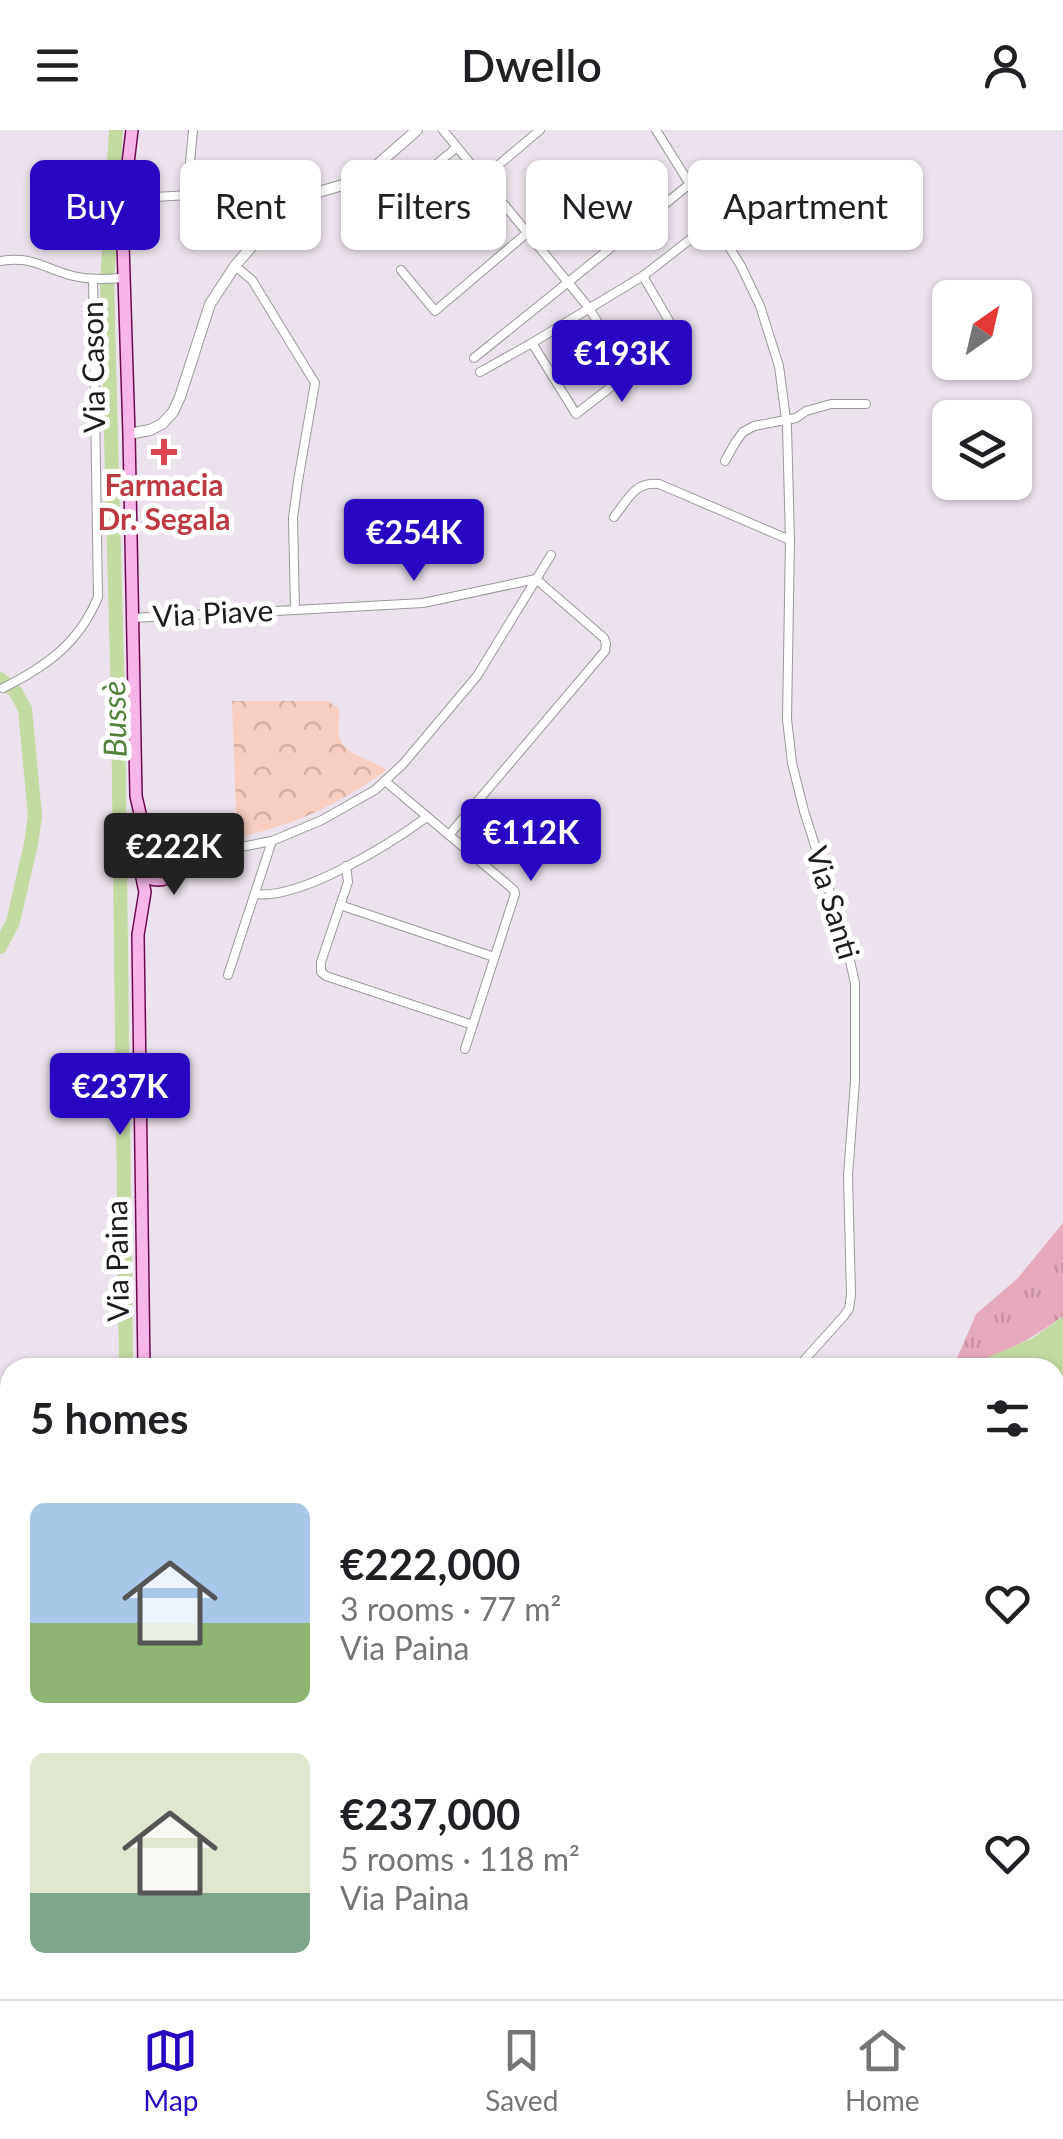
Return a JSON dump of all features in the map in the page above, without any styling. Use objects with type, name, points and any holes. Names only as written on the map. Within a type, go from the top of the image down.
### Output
[{"type":"main road","points":[[129,160],[132,130]]},
{"type":"main road","points":[[123,250],[136,796],[144,835],[136,859],[146,878],[166,880],[176,870],[180,858],[175,846],[150,830],[139,809]]},
{"type":"main road","points":[[141,846],[160,838]]},
{"type":"main road","name":"Via Paina","points":[[141,873],[144,886],[138,935],[144,1358]]},
{"type":"main road","name":"Via Paina","points":[[141,914],[160,881]]},
{"type":"street","points":[[190,160],[194,130]]},
{"type":"street","points":[[321,192],[360,180],[417,130]]},
{"type":"street","points":[[443,130],[468,160]]},
{"type":"street","points":[[504,160],[540,130]]},
{"type":"street","name":"Via Santi","points":[[656,130],[688,179]]},
{"type":"street","points":[[441,160],[457,147]]},
{"type":"street","points":[[474,358],[688,186]]},
{"type":"street","points":[[506,207],[526,232]]},
{"type":"street","points":[[400,270],[435,311],[526,234]]},
{"type":"street","points":[[480,372],[643,276],[688,241]]},
{"type":"street","points":[[129,434],[162,424],[172,412],[210,304],[248,250]]},
{"type":"street","points":[[541,250],[589,308],[629,374]]},
{"type":"street","name":"Via Santi","points":[[731,250],[760,306],[779,366],[786,420],[790,540],[788,720],[792,763],[846,944],[857,1003],[848,1176],[851,1296],[843,1317],[806,1358]]},
{"type":"street","name":"Via Cason","points":[[0,262],[30,260],[94,279],[98,597],[88,620],[60,652],[36,672],[3,688]]},
{"type":"street","name":"Via Piave","points":[[235,266],[252,280],[316,384],[294,518],[296,610]]},
{"type":"street","points":[[643,276],[676,333]]},
{"type":"street","points":[[94,279],[123,278]]},
{"type":"street","points":[[532,343],[578,414],[629,374],[676,350]]},
{"type":"street","points":[[725,460],[743,432],[762,424],[796,418],[831,404],[866,404]]},
{"type":"street","points":[[614,517],[638,486],[647,482],[790,540]]},
{"type":"street","points":[[176,870],[204,854],[272,841],[322,820],[375,790],[403,764],[477,676],[551,555]]},
{"type":"street","points":[[449,834],[604,651],[604,638],[536,580]]},
{"type":"street","name":"Via Piave","points":[[131,618],[423,602],[536,580]]},
{"type":"street","points":[[385,780],[515,894],[465,1049]]},
{"type":"street","points":[[255,894],[266,896],[319,880],[386,847],[428,817]]},
{"type":"street","points":[[228,976],[272,841]]},
{"type":"street","points":[[175,846],[204,854]]},
{"type":"street","points":[[346,866],[348,882],[321,962],[326,976],[473,1025]]},
{"type":"street","points":[[340,905],[494,956]]},
{"type":"green space","points":[[232,701],[328,701],[339,709],[339,735],[346,748],[387,770],[316,812],[237,838]]},
{"type":"green space","points":[[1063,1223],[1063,1316],[990,1358],[957,1358],[976,1314],[1017,1279]]},
{"type":"shaded area","points":[[1063,1316],[1063,1358],[986,1358],[1033,1338]]},
{"type":"waterway","name":"Bussè","points":[[116,130],[107,284],[118,702],[126,1358]]},
{"type":"waterway","points":[[0,679],[15,691],[25,709],[35,816],[13,922],[0,947]]},
{"type":"place","name":"Farmacia Dr. Segala","points":[[164,452]]}]
